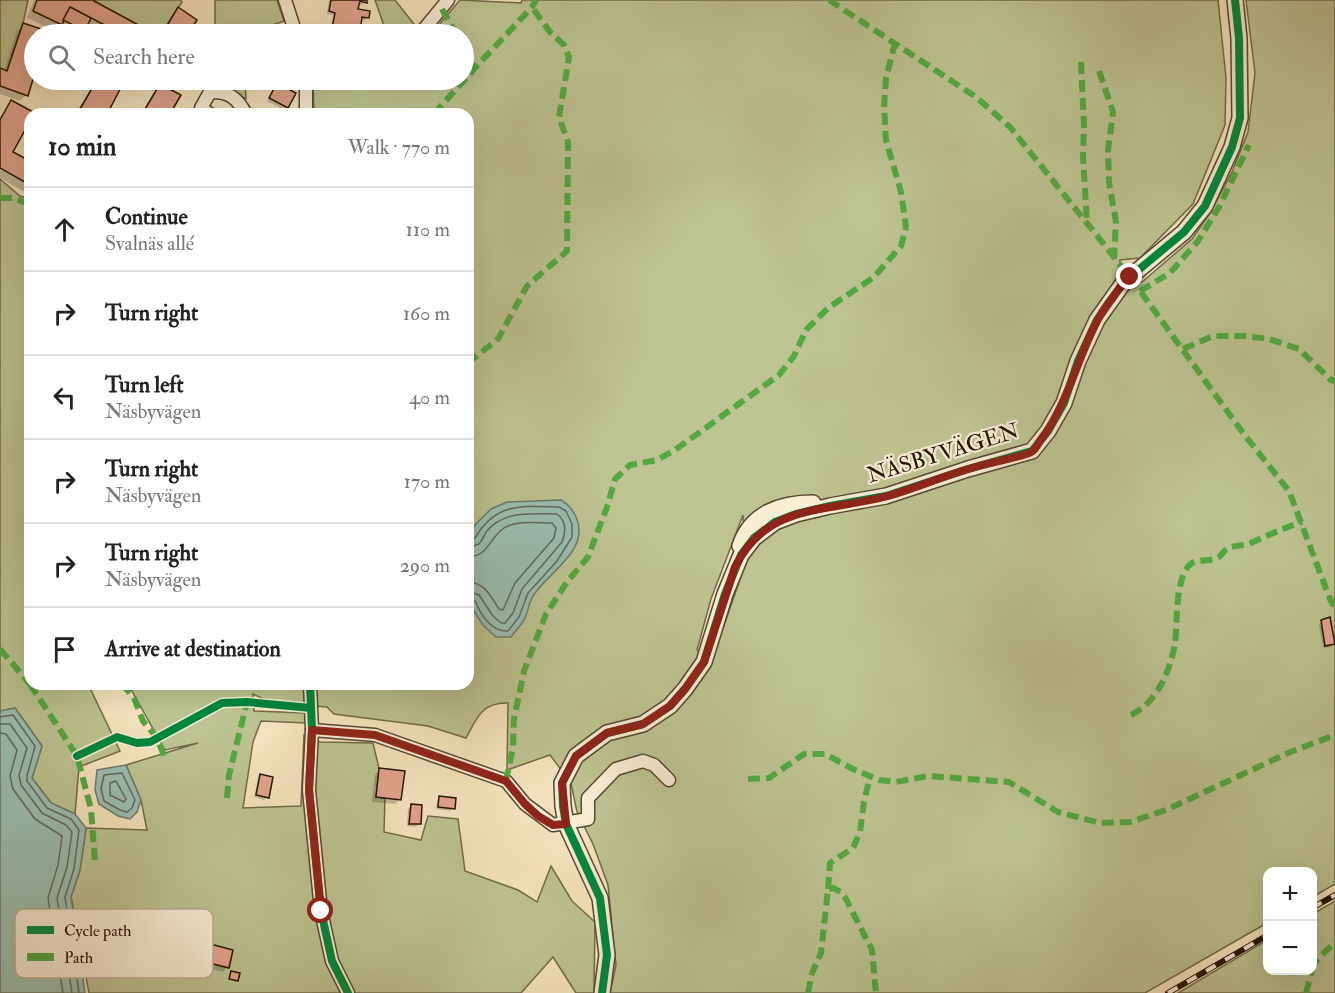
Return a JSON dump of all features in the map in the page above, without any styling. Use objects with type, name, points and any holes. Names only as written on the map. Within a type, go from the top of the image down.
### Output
[{"type":"street","points":[[285,0],[293,24]]},
{"type":"street","points":[[430,24],[448,0]]},
{"type":"street","name":"NÄSBYVÄGEN","points":[[603,993],[606,955],[600,898],[566,824],[562,783],[576,756],[607,733],[643,724],[670,706],[685,689],[704,662],[741,555],[754,538],[775,522],[796,514],[886,496],[1032,451],[1048,431],[1064,403],[1078,361],[1097,320],[1124,282],[1184,232],[1205,206],[1232,147],[1240,118],[1240,49],[1235,0]]},
{"type":"street","points":[[306,90],[306,108]]},
{"type":"street","points":[[201,108],[210,92],[222,91],[237,98],[243,108]]},
{"type":"street","points":[[310,690],[312,730],[309,790],[321,911],[332,961],[348,993]]},
{"type":"street","points":[[312,730],[375,735],[506,781],[525,804],[538,816],[553,825],[588,819],[588,798],[616,769],[643,761],[654,765],[669,780]]},
{"type":"green space","points":[[0,0],[28,0],[7,71],[0,68]]},
{"type":"green space","points":[[180,0],[182,2],[168,24],[135,24],[94,1]]},
{"type":"green space","points":[[215,0],[277,0],[284,21],[276,24],[215,24]]},
{"type":"green space","points":[[375,0],[395,0],[414,24],[383,24]]},
{"type":"green space","points":[[460,0],[521,3],[522,0],[1218,0],[1226,78],[1225,125],[1193,204],[1140,258],[1120,260],[1120,275],[1142,282],[1192,239],[1210,213],[1232,172],[1248,132],[1255,73],[1246,0],[1335,0],[1335,884],[1317,895],[1317,867],[1263,867],[1263,925],[1145,993],[610,993],[616,965],[608,885],[593,844],[577,812],[571,783],[550,755],[507,770],[508,703],[499,703],[486,708],[477,718],[466,738],[428,726],[334,714],[327,707],[270,702],[253,694],[254,711],[307,713],[306,723],[261,721],[253,742],[243,808],[301,806],[304,735],[320,742],[373,743],[379,768],[376,797],[385,798],[384,832],[421,840],[428,816],[458,819],[465,871],[518,890],[537,902],[551,866],[572,901],[595,922],[594,993],[576,993],[553,957],[521,993],[89,993],[86,978],[213,978],[213,909],[73,909],[71,897],[80,870],[86,828],[147,830],[141,800],[126,765],[198,743],[165,750],[131,690],[474,690],[474,108],[314,108],[313,90],[474,90],[474,24],[440,24]],"holes":[[[743,515],[745,565],[712,660],[697,650],[711,599]]]},
{"type":"green space","points":[[230,90],[246,90],[246,99]]},
{"type":"green space","points":[[0,179],[24,197],[24,690],[91,690],[120,751],[79,767],[75,814],[51,803],[32,778],[42,746],[15,708],[0,711]]},
{"type":"green space","points":[[1335,901],[1335,993],[1178,993],[1263,942],[1263,975],[1317,975],[1317,912]]},
{"type":"water","points":[[561,500],[573,512],[579,529],[578,540],[573,550],[533,596],[524,621],[511,637],[496,637],[483,625],[474,611],[474,527],[491,509],[507,502]]},
{"type":"water","points":[[15,708],[42,746],[32,778],[51,803],[75,814],[86,828],[80,870],[71,897],[73,909],[15,909],[15,978],[83,978],[85,993],[0,993],[0,711]]},
{"type":"water","points":[[126,765],[141,800],[137,812],[130,819],[118,816],[99,804],[95,790],[97,770]]},
{"type":"building","points":[[37,0],[94,0],[137,24],[103,24],[70,7],[62,24],[60,24],[33,11]]},
{"type":"building","points":[[331,0],[367,0],[367,3],[360,1],[358,9],[370,11],[369,18],[362,17],[361,24],[333,24],[335,13],[329,11]]},
{"type":"building","points":[[70,7],[91,18],[88,24],[71,24],[63,20]]},
{"type":"building","points":[[178,7],[197,20],[194,24],[168,24]]},
{"type":"building","points":[[23,23],[26,24],[24,24],[24,90],[30,90],[28,96],[0,86],[0,68],[7,71]]},
{"type":"building","points":[[91,90],[120,90],[110,108],[81,108]]},
{"type":"building","points":[[156,90],[171,90],[181,95],[173,108],[146,108]]},
{"type":"building","points":[[273,90],[290,90],[296,93],[288,108],[269,98]]},
{"type":"building","points":[[11,100],[26,108],[24,132],[13,152],[24,158],[24,182],[0,168],[0,120]]},
{"type":"building","points":[[1330,617],[1335,644],[1325,646],[1321,620]]},
{"type":"building","points":[[379,768],[405,771],[401,800],[376,797]]},
{"type":"building","points":[[260,774],[273,777],[269,798],[256,795]]},
{"type":"building","points":[[439,796],[456,798],[455,809],[438,807]]},
{"type":"building","points":[[411,804],[422,805],[421,824],[409,824]]},
{"type":"building","points":[[213,945],[233,950],[229,968],[213,964]]},
{"type":"building","points":[[231,971],[240,973],[238,981],[229,979]]},
{"type":"railway","points":[[1317,905],[1335,895]]},
{"type":"railway","points":[[1168,993],[1263,938]]},
{"type":"marked path","points":[[474,69],[536,0]]},
{"type":"marked path","points":[[829,0],[976,97],[1010,127],[1130,277],[1243,433],[1289,491],[1335,608]]},
{"type":"marked path","points":[[474,358],[498,339],[527,286],[567,251],[568,142],[559,117],[569,57],[564,45],[550,32],[532,7]]},
{"type":"marked path","points":[[442,9],[450,24]]},
{"type":"marked path","points":[[506,781],[513,747],[514,719],[524,671],[546,614],[567,582],[588,557],[615,479],[630,465],[657,460],[675,450],[779,375],[794,356],[806,330],[828,308],[874,277],[901,246],[906,227],[901,192],[886,140],[884,107],[886,78],[895,43]]},
{"type":"marked path","points":[[1081,62],[1087,224]]},
{"type":"marked path","points":[[1099,71],[1113,112],[1108,150],[1109,183],[1116,222],[1114,259]]},
{"type":"marked path","points":[[439,108],[455,90]]},
{"type":"marked path","points":[[1140,291],[1170,273],[1198,241],[1219,207],[1249,145]]},
{"type":"marked path","points":[[0,198],[13,198],[24,202]]},
{"type":"marked path","points":[[1183,349],[1213,336],[1269,339],[1299,349],[1331,380],[1335,381]]},
{"type":"marked path","points":[[1131,715],[1140,710],[1155,694],[1170,664],[1175,643],[1178,600],[1186,569],[1192,563],[1219,557],[1228,548],[1248,544],[1302,522]]},
{"type":"marked path","points":[[0,649],[24,677]]},
{"type":"marked path","points":[[34,690],[77,756],[91,809],[95,862]]},
{"type":"marked path","points":[[127,690],[134,698],[143,721],[157,738],[165,758]]},
{"type":"marked path","points":[[227,798],[229,775],[247,702]]},
{"type":"marked path","points":[[748,779],[769,778],[804,754],[825,754],[879,780],[896,782],[928,776],[1009,782],[1058,812],[1100,823],[1130,822],[1166,810],[1288,753],[1335,735]]},
{"type":"marked path","points":[[828,889],[830,863],[853,848],[860,832],[870,776]]},
{"type":"marked path","points":[[808,993],[812,973],[821,953],[828,889],[833,888],[841,892],[846,899],[872,950],[876,993]]},
{"type":"marked path","points":[[1317,960],[1335,941]]},
{"type":"marked path","points":[[1306,993],[1311,975]]},
{"type":"cycle path","points":[[602,993],[607,955],[600,898],[566,824],[563,806],[562,783],[576,756],[607,733],[643,724],[670,706],[685,689],[704,662],[725,594],[741,555],[754,538],[775,522],[796,514],[830,506],[886,496],[1032,451],[1048,431],[1064,403],[1078,361],[1097,320],[1124,282],[1184,232],[1205,206],[1232,147],[1240,118],[1239,38],[1235,0]]},
{"type":"cycle path","points":[[310,690],[312,730],[309,790],[321,911],[332,961],[348,993]]},
{"type":"cycle path","points":[[77,756],[117,737],[137,743],[150,742],[222,703],[247,702],[311,708]]},
{"type":"route","points":[[321,911],[309,790],[312,730],[375,735],[506,781],[538,816],[553,825],[566,824],[562,783],[576,756],[607,733],[643,724],[670,706],[685,689],[704,662],[735,567],[754,538],[775,522],[796,514],[886,496],[1032,451],[1048,431],[1064,403],[1078,361],[1097,320],[1130,277]]}]
